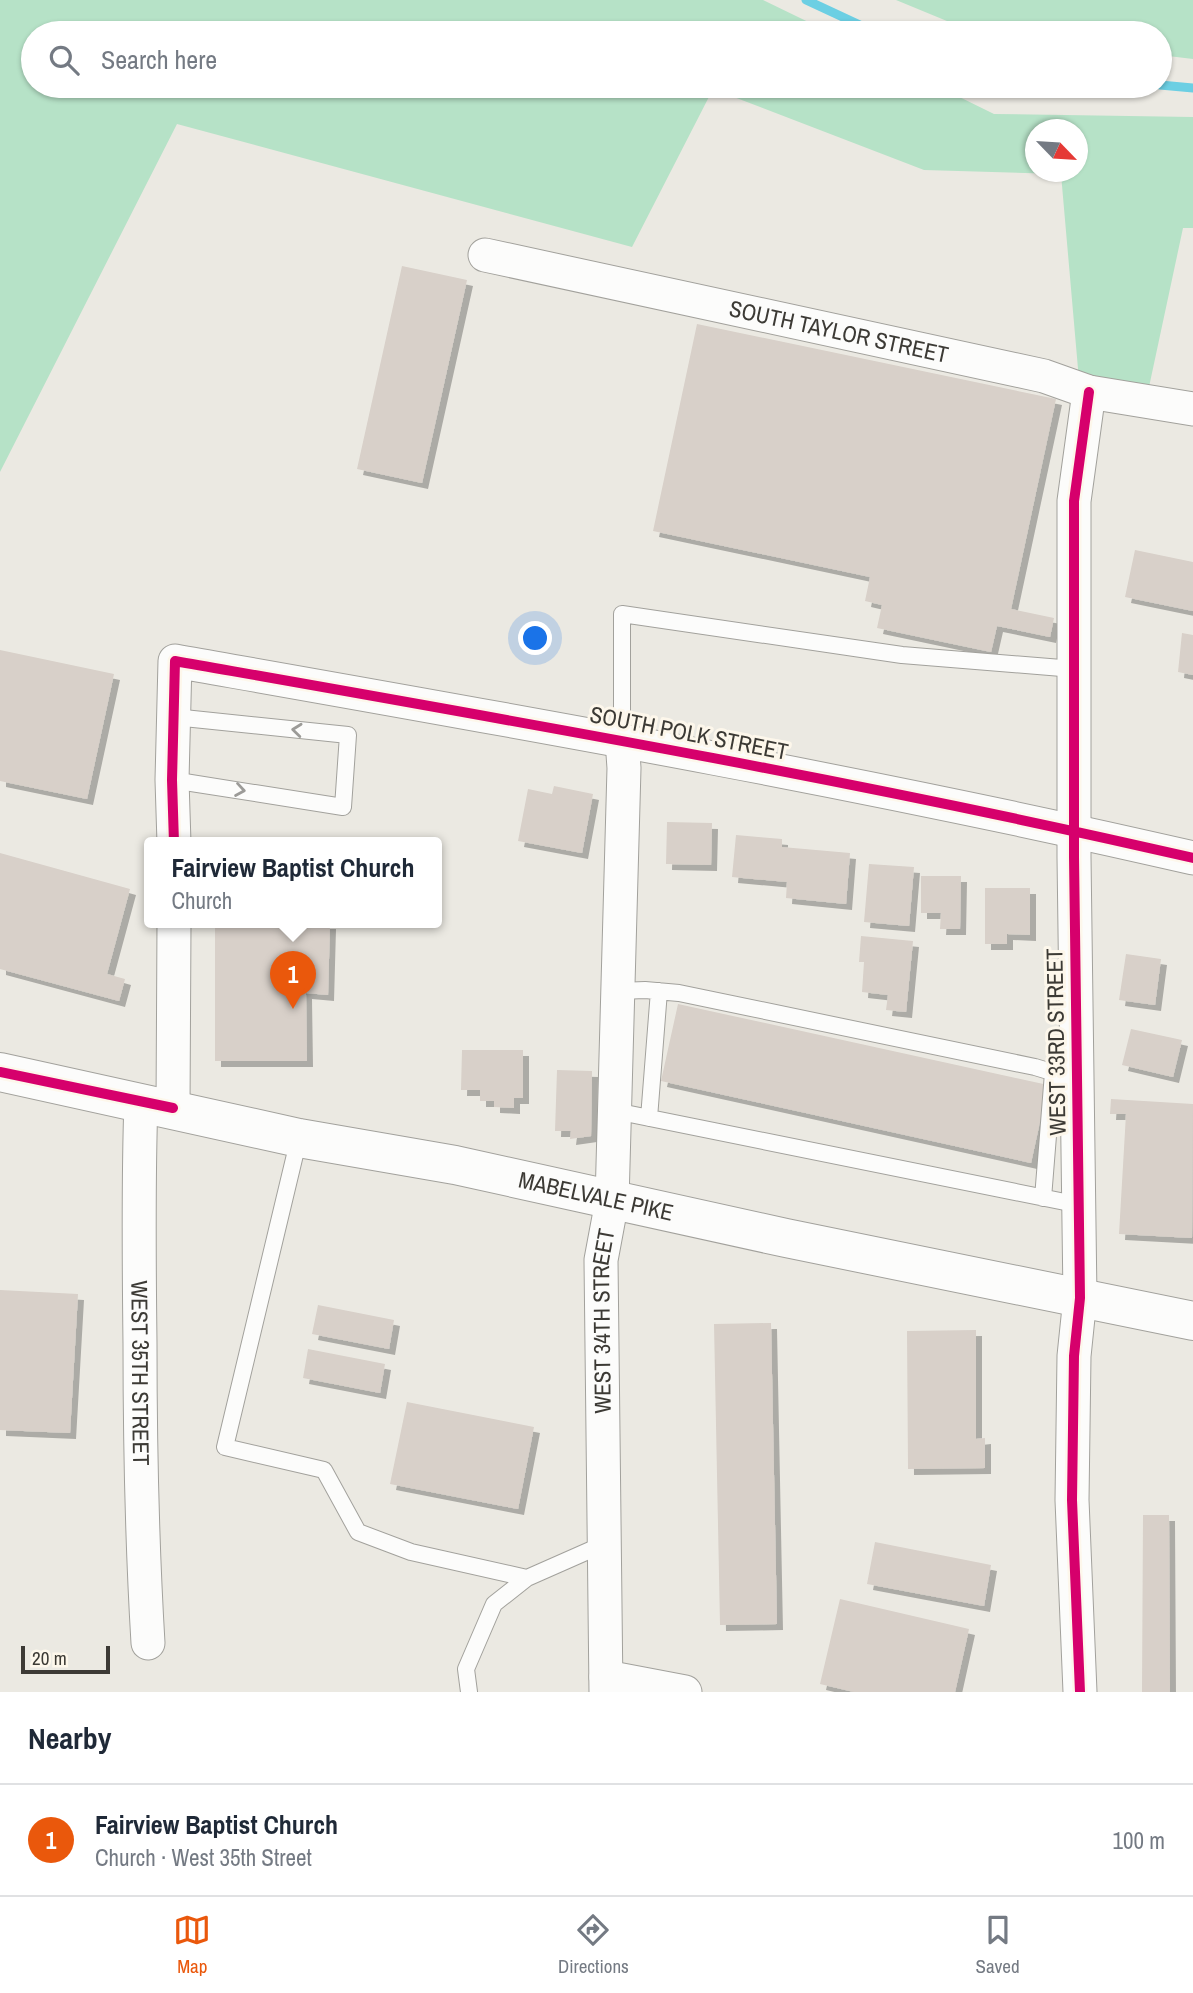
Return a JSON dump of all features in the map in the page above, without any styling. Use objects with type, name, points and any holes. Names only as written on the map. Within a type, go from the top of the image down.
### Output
[{"type":"main road","name":"MABELVALE PIKE","points":[[0,1072],[299,1138],[455,1165],[612,1201],[1193,1321]]},
{"type":"street","name":"SOUTH TAYLOR STREET","points":[[485,255],[1044,376],[1088,392],[1193,409]]},
{"type":"street","name":"WEST 33RD STREET","points":[[1080,1692],[1072,1500],[1074,1356],[1080,1297],[1080,1205],[1066,1076],[1076,831],[1074,500],[1088,392]]},
{"type":"street","name":"SOUTH POLK STREET","points":[[174,718],[175,661],[622,740],[1076,831],[1193,858]]},
{"type":"street","points":[[174,718],[174,837]]},
{"type":"street","name":"WEST 34TH STREET","points":[[606,1685],[601,1260],[612,1201],[624,768],[622,740]]},
{"type":"street","name":"WEST 35TH STREET","points":[[148,1643],[142,1535],[138,1178],[157,1105],[174,928]]},
{"type":"street","points":[[606,1685],[685,1692]]},
{"type":"lane","points":[[622,740],[622,614],[902,655],[1074,669]]},
{"type":"lane","points":[[172,780],[343,807],[348,735],[174,718]]},
{"type":"lane","points":[[619,991],[680,993],[1066,1076],[1043,1198]]},
{"type":"lane","points":[[649,1118],[659,991]]},
{"type":"lane","points":[[615,1111],[1080,1205]]},
{"type":"lane","points":[[299,1138],[225,1447],[324,1470],[358,1532],[411,1552],[527,1578]]},
{"type":"lane","points":[[469,1692],[466,1669],[494,1604],[527,1578],[604,1544]]},
{"type":"green space","points":[[0,0],[763,0],[806,21],[21,21],[21,98],[708,98],[632,247],[177,124],[0,472]]},
{"type":"green space","points":[[896,0],[1193,0],[1193,59],[1172,56],[1172,21],[947,21]]},
{"type":"green space","points":[[736,98],[961,98],[994,114],[1193,117],[1193,228],[1183,228],[1146,401],[1079,380],[1062,182],[1088,182],[1088,119],[1025,119],[1025,173],[924,170]]},
{"type":"building","points":[[402,266],[467,280],[422,483],[357,469]]},
{"type":"building","points":[[697,324],[1056,399],[1011,609],[1054,618],[1050,637],[997,626],[991,652],[877,628],[882,605],[865,601],[870,577],[653,531]]},
{"type":"building","points":[[1135,550],[1193,562],[1193,611],[1125,597]]},
{"type":"building","points":[[1182,633],[1193,635],[1193,675],[1178,672]]},
{"type":"building","points":[[0,650],[114,674],[87,799],[0,781]]},
{"type":"building","points":[[554,786],[593,794],[582,853],[518,841],[528,789],[552,794]]},
{"type":"building","points":[[667,822],[712,823],[711,865],[666,864]]},
{"type":"building","points":[[736,835],[782,839],[782,847],[850,853],[846,904],[786,898],[787,882],[732,877]]},
{"type":"building","points":[[0,853],[130,889],[107,974],[125,979],[119,1001],[0,969]]},
{"type":"building","points":[[869,864],[914,867],[909,926],[864,922]]},
{"type":"building","points":[[921,876],[961,876],[960,929],[940,929],[941,913],[921,913]]},
{"type":"building","points":[[985,888],[1030,888],[1030,935],[1007,934],[1007,944],[985,944]]},
{"type":"building","points":[[215,928],[330,928],[328,995],[306,993],[307,1061],[215,1061]]},
{"type":"building","points":[[861,936],[913,941],[906,1012],[886,1010],[888,995],[862,992],[864,962],[859,962]]},
{"type":"building","points":[[1126,954],[1161,959],[1155,1005],[1119,1000]]},
{"type":"building","points":[[678,1004],[1048,1085],[1031,1163],[661,1081]]},
{"type":"building","points":[[1131,1029],[1182,1040],[1173,1077],[1122,1065]]},
{"type":"building","points":[[462,1050],[523,1050],[523,1098],[514,1098],[514,1108],[494,1107],[494,1101],[480,1101],[480,1090],[461,1090]]},
{"type":"building","points":[[557,1070],[592,1071],[591,1136],[570,1139],[571,1131],[555,1131]]},
{"type":"building","points":[[1111,1099],[1193,1104],[1192,1238],[1119,1234],[1126,1114],[1110,1114]]},
{"type":"building","points":[[0,1290],[78,1294],[70,1433],[0,1430]]},
{"type":"building","points":[[318,1305],[394,1320],[389,1349],[312,1334]]},
{"type":"building","points":[[771,1323],[777,1624],[720,1625],[714,1324]]},
{"type":"building","points":[[976,1330],[976,1439],[985,1438],[985,1468],[908,1469],[907,1331]]},
{"type":"building","points":[[308,1349],[385,1364],[380,1393],[303,1378]]},
{"type":"building","points":[[407,1402],[534,1427],[518,1509],[390,1484]]},
{"type":"building","points":[[1143,1515],[1169,1515],[1170,1692],[1142,1692]]},
{"type":"building","points":[[875,1542],[991,1565],[984,1606],[867,1584]]},
{"type":"building","points":[[840,1599],[969,1629],[955,1692],[854,1692],[820,1684]]},
{"type":"waterway","points":[[806,0],[851,21]]},
{"type":"waterway","points":[[1172,86],[1193,88]]},
{"type":"cycle path","points":[[1080,1692],[1072,1500],[1074,1356],[1080,1298],[1074,857],[1074,501],[1089,392]]},
{"type":"cycle path","points":[[174,837],[172,780],[175,661],[812,777],[1193,858]]},
{"type":"cycle path","points":[[0,1072],[173,1108]]},
{"type":"place","name":"Fairview Baptist Church","points":[[293,1009]]}]
